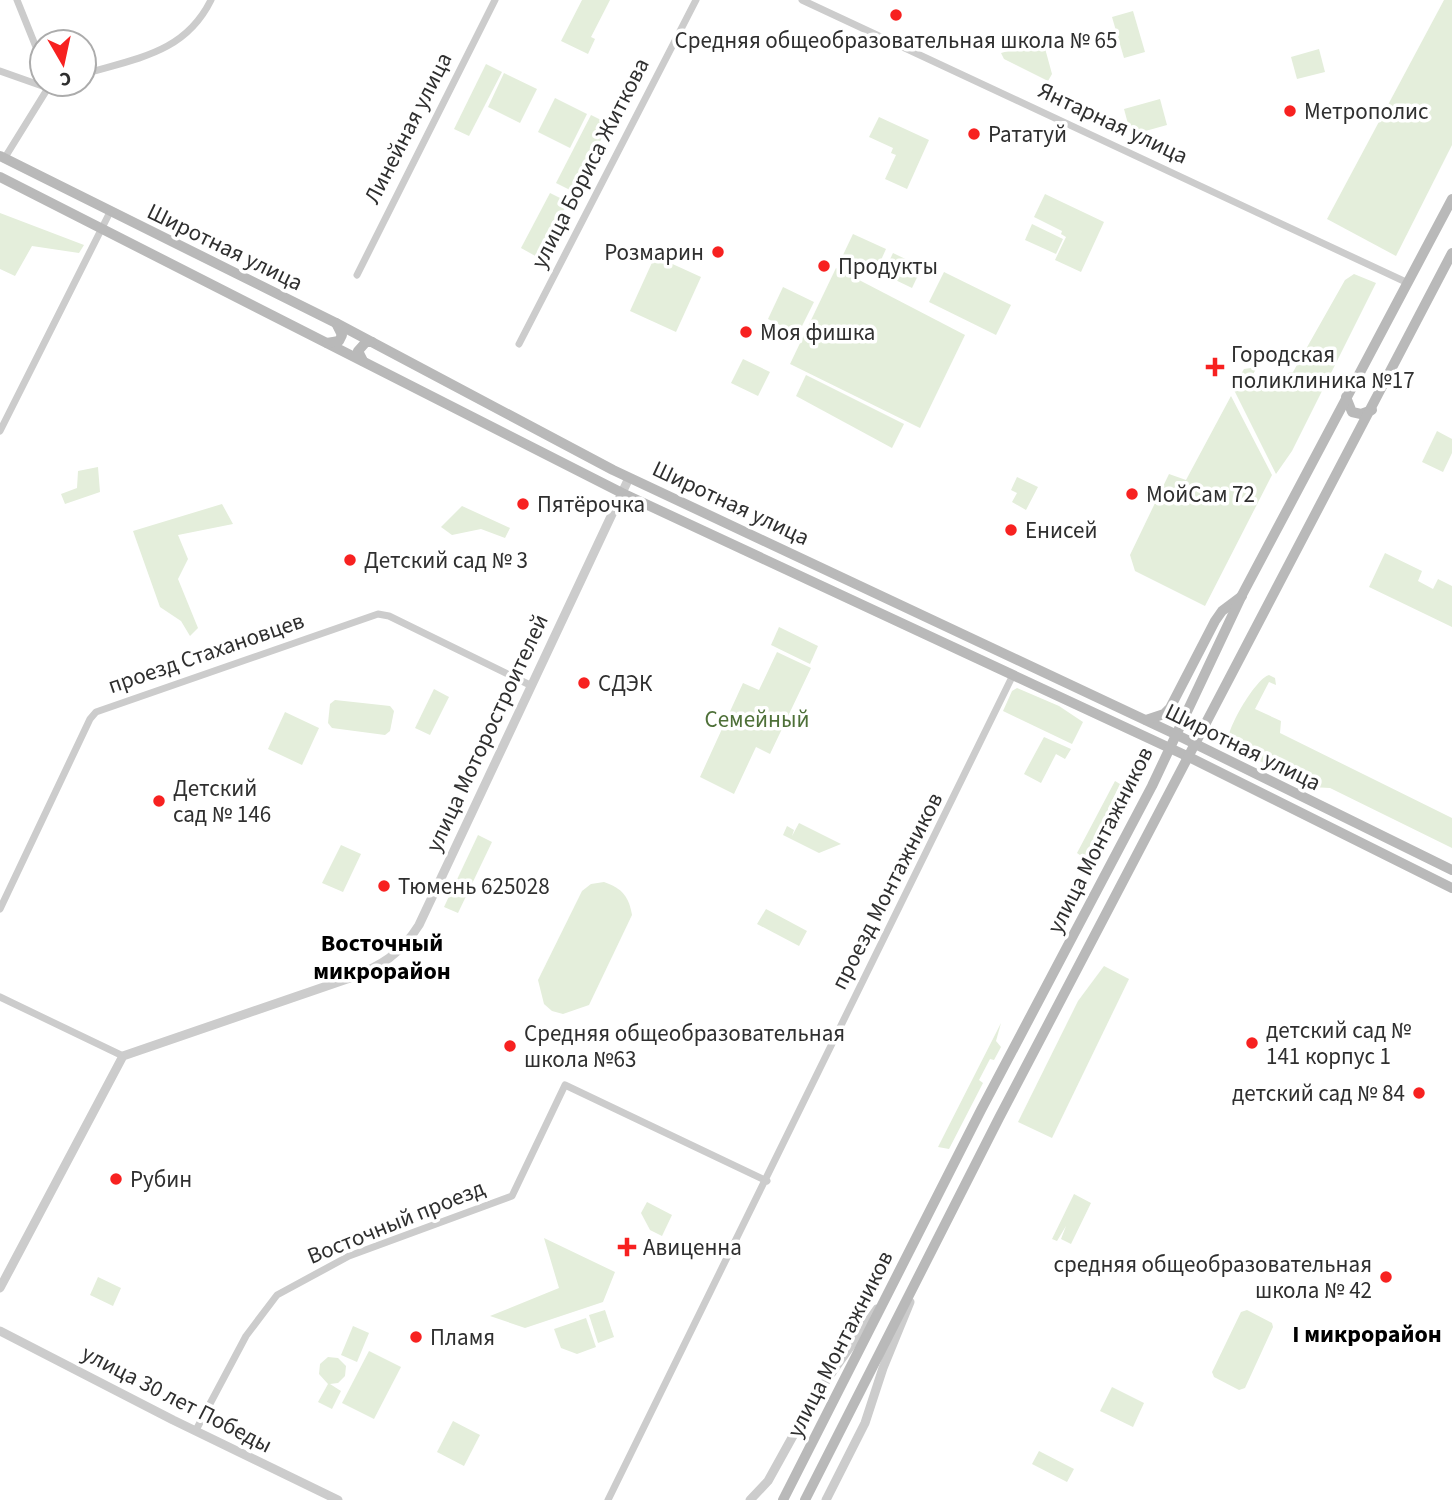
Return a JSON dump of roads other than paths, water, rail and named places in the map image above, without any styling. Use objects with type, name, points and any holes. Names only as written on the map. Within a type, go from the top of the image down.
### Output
[{"type":"main road","name":"Широтная улица","points":[[2,158],[336,323],[629,478],[1175,734],[1452,870]]},
{"type":"main road","name":"Широтная улица","points":[[0,177],[622,493],[1189,757],[1452,888]]},
{"type":"main road","name":"улица Монтажников","points":[[783,1500],[882,1303],[1106,877],[1242,595],[1452,198]]},
{"type":"main road","name":"улица Монтажников","points":[[805,1500],[999,1118],[1448,270],[1452,253]]},
{"type":"main road","points":[[326,343],[339,341],[342,335],[336,323]]},
{"type":"main road","points":[[363,361],[358,351],[366,342],[372,342]]},
{"type":"main road","points":[[1346,397],[1352,412],[1361,414],[1372,410]]},
{"type":"main road","points":[[846,597],[857,593],[854,582]]},
{"type":"main road","points":[[1145,720],[1164,714],[1170,708],[1215,621],[1242,595]]},
{"type":"main road","points":[[884,615],[880,611],[881,603],[891,600]]},
{"type":"street","points":[[17,0],[28,28]]},
{"type":"street","points":[[98,69],[181,40],[201,21],[211,0]]},
{"type":"street","name":"Линейная улица","points":[[357,275],[495,0]]},
{"type":"street","name":"улица Бориса Житкова","points":[[519,344],[696,0]]},
{"type":"street","name":"Янтарная улица","points":[[802,0],[1408,283]]},
{"type":"street","points":[[0,71],[28,80]]},
{"type":"street","points":[[2,158],[40,98]]},
{"type":"street","points":[[0,431],[110,212]]},
{"type":"street","name":"улица Моторостроителей","points":[[123,1056],[350,978],[382,965],[403,949],[428,906],[629,478]]},
{"type":"street","name":"проезд Стахановцев","points":[[0,909],[90,719],[96,712],[378,614],[389,616],[530,685]]},
{"type":"street","name":"проезд Монтажников","points":[[608,1500],[767,1181],[1013,675]]},
{"type":"street","points":[[0,997],[123,1056],[0,1288]]},
{"type":"street","name":"Восточный проезд","points":[[196,1430],[246,1336],[277,1295],[349,1256],[512,1196],[565,1085],[767,1181]]},
{"type":"street","points":[[826,1500],[865,1423],[883,1368],[923,1269]]},
{"type":"street","points":[[750,1500],[768,1481],[814,1398],[853,1339],[882,1303]]},
{"type":"street","name":"улица 30 лет Победы","points":[[0,1331],[338,1500]]},
{"type":"place","name":"Средняя общеобразовательная школа № 65","points":[[896,15]]},
{"type":"place","name":"Метрополис","points":[[1290,111]]},
{"type":"place","name":"Рататуй","points":[[974,134]]},
{"type":"place","name":"Розмарин","points":[[718,252]]},
{"type":"place","name":"Продукты","points":[[824,266]]},
{"type":"place","name":"Моя фишка","points":[[746,332]]},
{"type":"place","name":"Городская поликлиника №17","points":[[1215,367]]},
{"type":"place","name":"МойСам 72","points":[[1132,494]]},
{"type":"place","name":"Пятёрочка","points":[[523,504]]},
{"type":"place","name":"Енисей","points":[[1011,530]]},
{"type":"place","name":"Детский сад № 3","points":[[350,560]]},
{"type":"place","name":"СДЭК","points":[[584,683]]},
{"type":"place","name":"Детский сад № 146","points":[[159,801]]},
{"type":"place","name":"Тюмень 625028","points":[[384,886]]},
{"type":"place","name":"детский сад № 141 корпус 1","points":[[1252,1043]]},
{"type":"place","name":"Средняя общеобразовательная школа №63","points":[[510,1046]]},
{"type":"place","name":"детский сад № 84","points":[[1419,1093]]},
{"type":"place","name":"Рубин","points":[[116,1179]]},
{"type":"place","name":"Авиценна","points":[[627,1247]]},
{"type":"place","name":"средняя общеобразовательная школа № 42","points":[[1386,1277]]},
{"type":"place","name":"Пламя","points":[[416,1337]]},
{"type":"district","name":"Восточный микрорайон","points":[[382,957]]},
{"type":"district","name":"I микрорайон","points":[[1367,1334]]},
{"type":"park label","name":"Семейный","points":[[757,719]]}]
